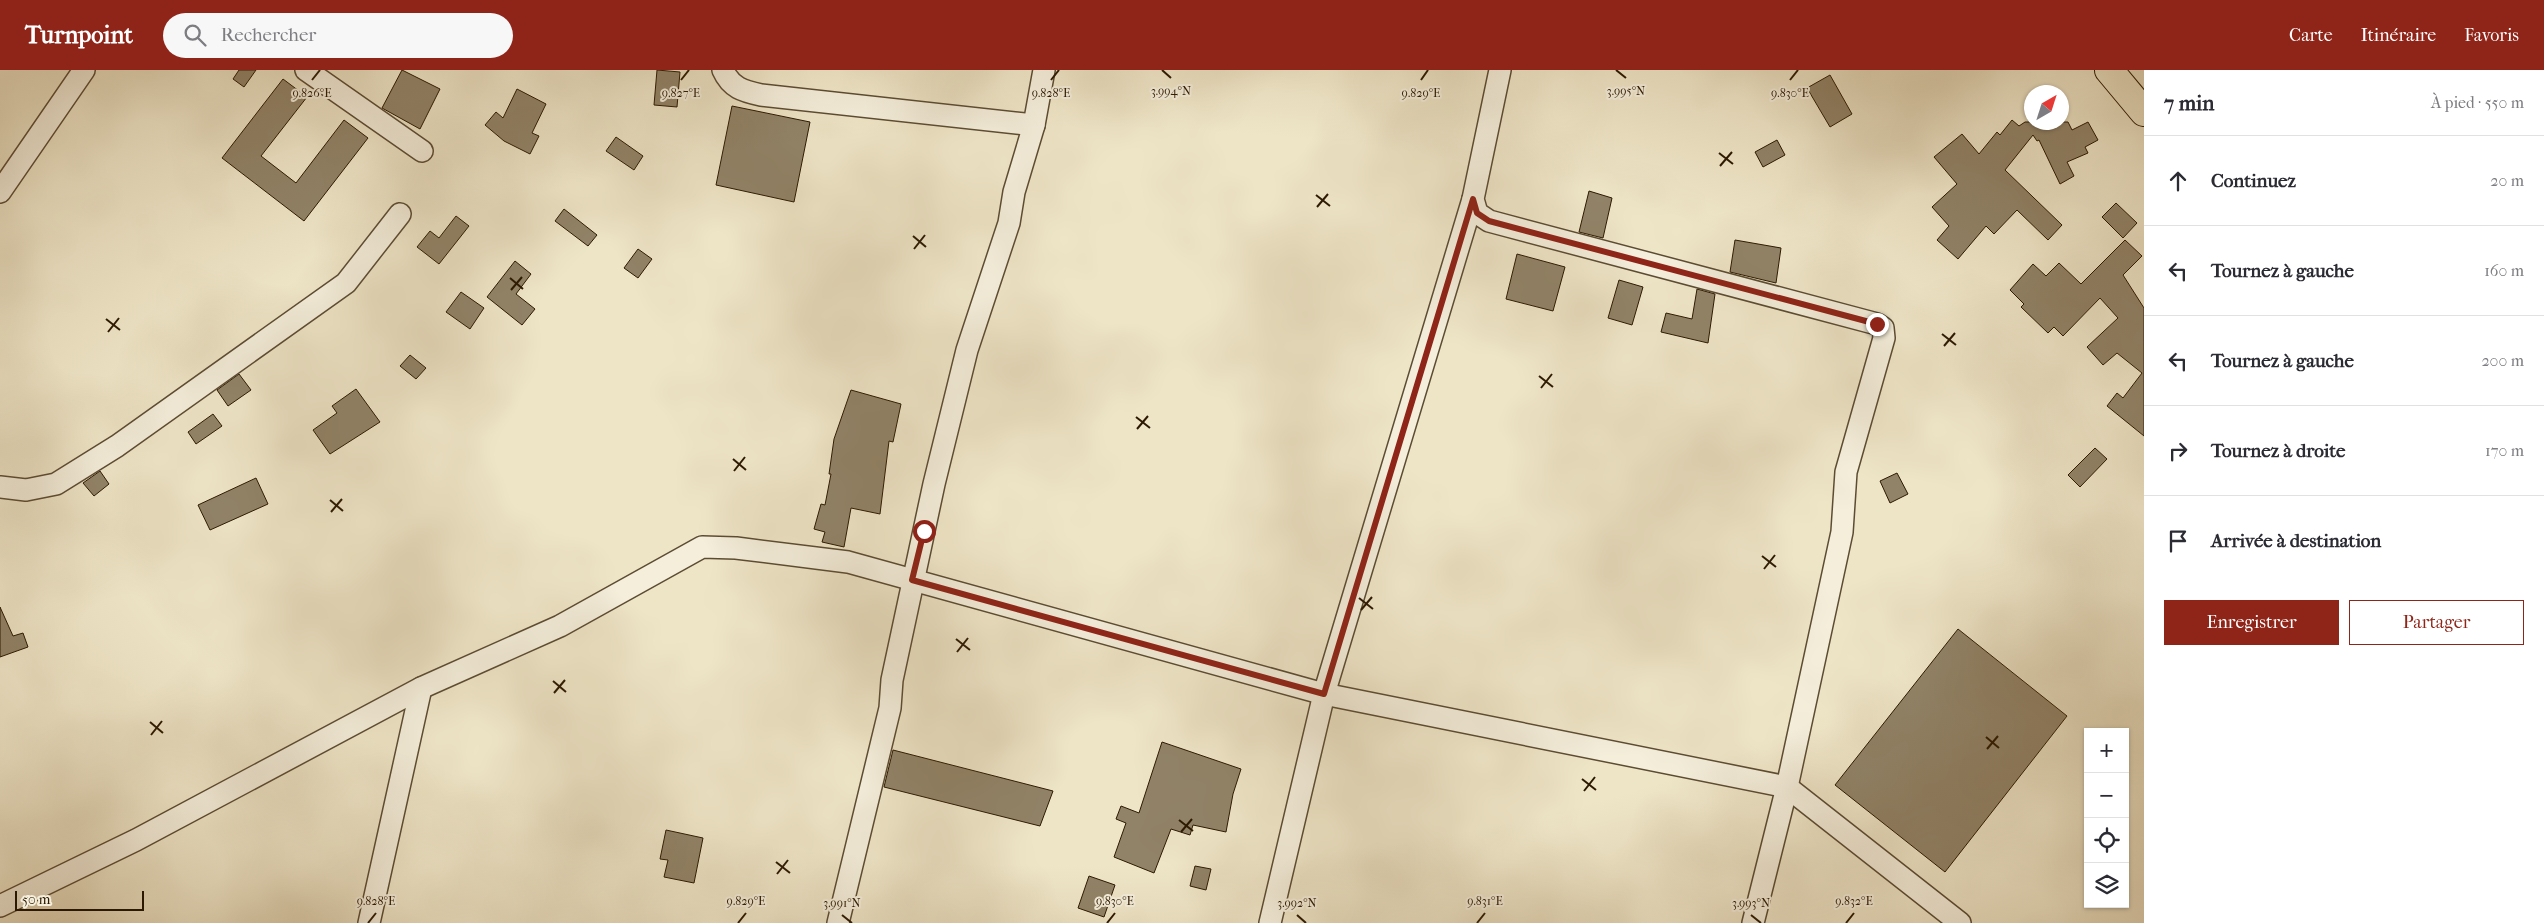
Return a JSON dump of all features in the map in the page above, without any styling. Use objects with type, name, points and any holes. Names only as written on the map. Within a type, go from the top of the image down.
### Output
[{"type":"highway","points":[[2109,70],[2144,112]]},
{"type":"street","points":[[0,192],[84,70]]},
{"type":"street","points":[[306,70],[422,151]]},
{"type":"street","points":[[724,70],[730,83],[744,92],[1034,126]]},
{"type":"street","points":[[838,923],[890,708],[892,680],[934,484],[967,350],[1009,222],[1014,192],[1034,126],[1044,70]]},
{"type":"street","points":[[1270,923],[1324,694],[1473,199],[1500,70]]},
{"type":"street","points":[[1473,199],[1477,213],[1489,221],[1877,324],[1883,328],[1884,338],[1846,472],[1842,532],[1787,787],[1753,923]]},
{"type":"street","points":[[0,487],[26,490],[56,484],[117,446],[346,283],[400,214]]},
{"type":"street","points":[[0,906],[145,836],[421,688],[560,626],[702,547],[736,548],[848,562],[1324,694],[1787,787],[1960,923]]},
{"type":"street","points":[[369,923],[421,688]]},
{"type":"building","points":[[239,70],[256,70],[244,87],[233,79]]},
{"type":"building","points":[[402,70],[440,89],[420,129],[382,108]]},
{"type":"building","points":[[657,70],[680,72],[677,107],[654,105]]},
{"type":"building","points":[[1830,75],[1852,114],[1830,127],[1807,88]]},
{"type":"building","points":[[283,79],[307,97],[261,156],[296,183],[344,120],[368,138],[304,221],[222,158]]},
{"type":"building","points":[[517,89],[546,104],[532,133],[539,136],[530,154],[504,141],[485,125],[496,112],[503,118]]},
{"type":"building","points":[[732,106],[810,122],[794,202],[716,185]]},
{"type":"building","points":[[2012,120],[2019,126],[2024,123],[2024,130],[2069,130],[2069,124],[2072,130],[2088,122],[2098,140],[2085,147],[2088,153],[2067,162],[2074,176],[2060,184],[2039,140],[2037,141],[2033,135],[2005,170],[2062,225],[2048,240],[2017,210],[1994,234],[1986,226],[1958,259],[1937,240],[1949,226],[1932,207],[1957,184],[1934,157],[1962,134],[1979,154],[1997,132],[2000,135]]},
{"type":"building","points":[[616,137],[643,156],[634,170],[606,151]]},
{"type":"building","points":[[1777,140],[1785,155],[1763,167],[1755,152]]},
{"type":"building","points":[[1589,191],[1612,198],[1603,238],[1579,232]]},
{"type":"building","points":[[2116,203],[2137,223],[2123,238],[2102,217]]},
{"type":"building","points":[[564,209],[597,235],[588,246],[555,221]]},
{"type":"building","points":[[456,216],[469,226],[439,264],[417,247],[430,231],[439,238]]},
{"type":"building","points":[[1735,240],[1781,248],[1776,283],[1730,272]]},
{"type":"building","points":[[2125,240],[2142,256],[2123,275],[2144,308],[2144,436],[2107,406],[2117,393],[2123,398],[2142,373],[2117,353],[2103,365],[2087,347],[2118,318],[2100,298],[2063,336],[2054,327],[2048,333],[2021,307],[2024,304],[2010,290],[2033,264],[2046,276],[2059,263],[2081,284]]},
{"type":"building","points":[[638,249],[652,259],[638,278],[624,268]]},
{"type":"building","points":[[1517,254],[1565,267],[1553,311],[1506,299]]},
{"type":"building","points":[[515,261],[531,274],[516,294],[535,309],[522,325],[487,297]]},
{"type":"building","points":[[1619,280],[1643,287],[1632,325],[1608,318]]},
{"type":"building","points":[[1697,289],[1715,294],[1708,343],[1661,332],[1666,313],[1692,319]]},
{"type":"building","points":[[461,292],[484,308],[470,329],[446,312]]},
{"type":"building","points":[[410,355],[426,368],[416,379],[400,366]]},
{"type":"building","points":[[239,374],[251,390],[228,406],[217,390]]},
{"type":"building","points":[[356,389],[380,422],[330,454],[313,430],[337,413],[332,406]]},
{"type":"building","points":[[851,390],[901,404],[893,442],[889,441],[880,514],[851,508],[844,547],[822,542],[825,532],[814,529],[821,504],[825,505],[831,474],[829,474],[834,439]]},
{"type":"building","points":[[213,414],[222,426],[196,444],[188,432]]},
{"type":"building","points":[[2095,448],[2107,459],[2080,487],[2068,475]]},
{"type":"building","points":[[100,471],[109,484],[94,496],[83,483]]},
{"type":"building","points":[[1897,473],[1908,494],[1890,503],[1880,481]]},
{"type":"building","points":[[256,478],[268,504],[210,530],[198,505]]},
{"type":"building","points":[[0,607],[13,636],[23,633],[28,647],[0,657]]},
{"type":"building","points":[[1958,629],[2067,716],[1945,872],[1835,785]]},
{"type":"building","points":[[1162,742],[1241,769],[1233,794],[1226,832],[1193,825],[1190,835],[1171,829],[1154,873],[1114,857],[1126,823],[1116,819],[1121,806],[1139,813]]},
{"type":"building","points":[[893,750],[1053,791],[1040,826],[884,787]]},
{"type":"building","points":[[666,830],[703,838],[694,883],[664,877],[668,860],[660,859]]},
{"type":"building","points":[[1195,866],[1211,869],[1206,890],[1190,886]]},
{"type":"building","points":[[1089,876],[1115,885],[1104,917],[1078,908]]},
{"type":"route","points":[[924,531],[912,580],[1324,694],[1421,366],[1473,199],[1477,213],[1489,221],[1877,324]]}]
